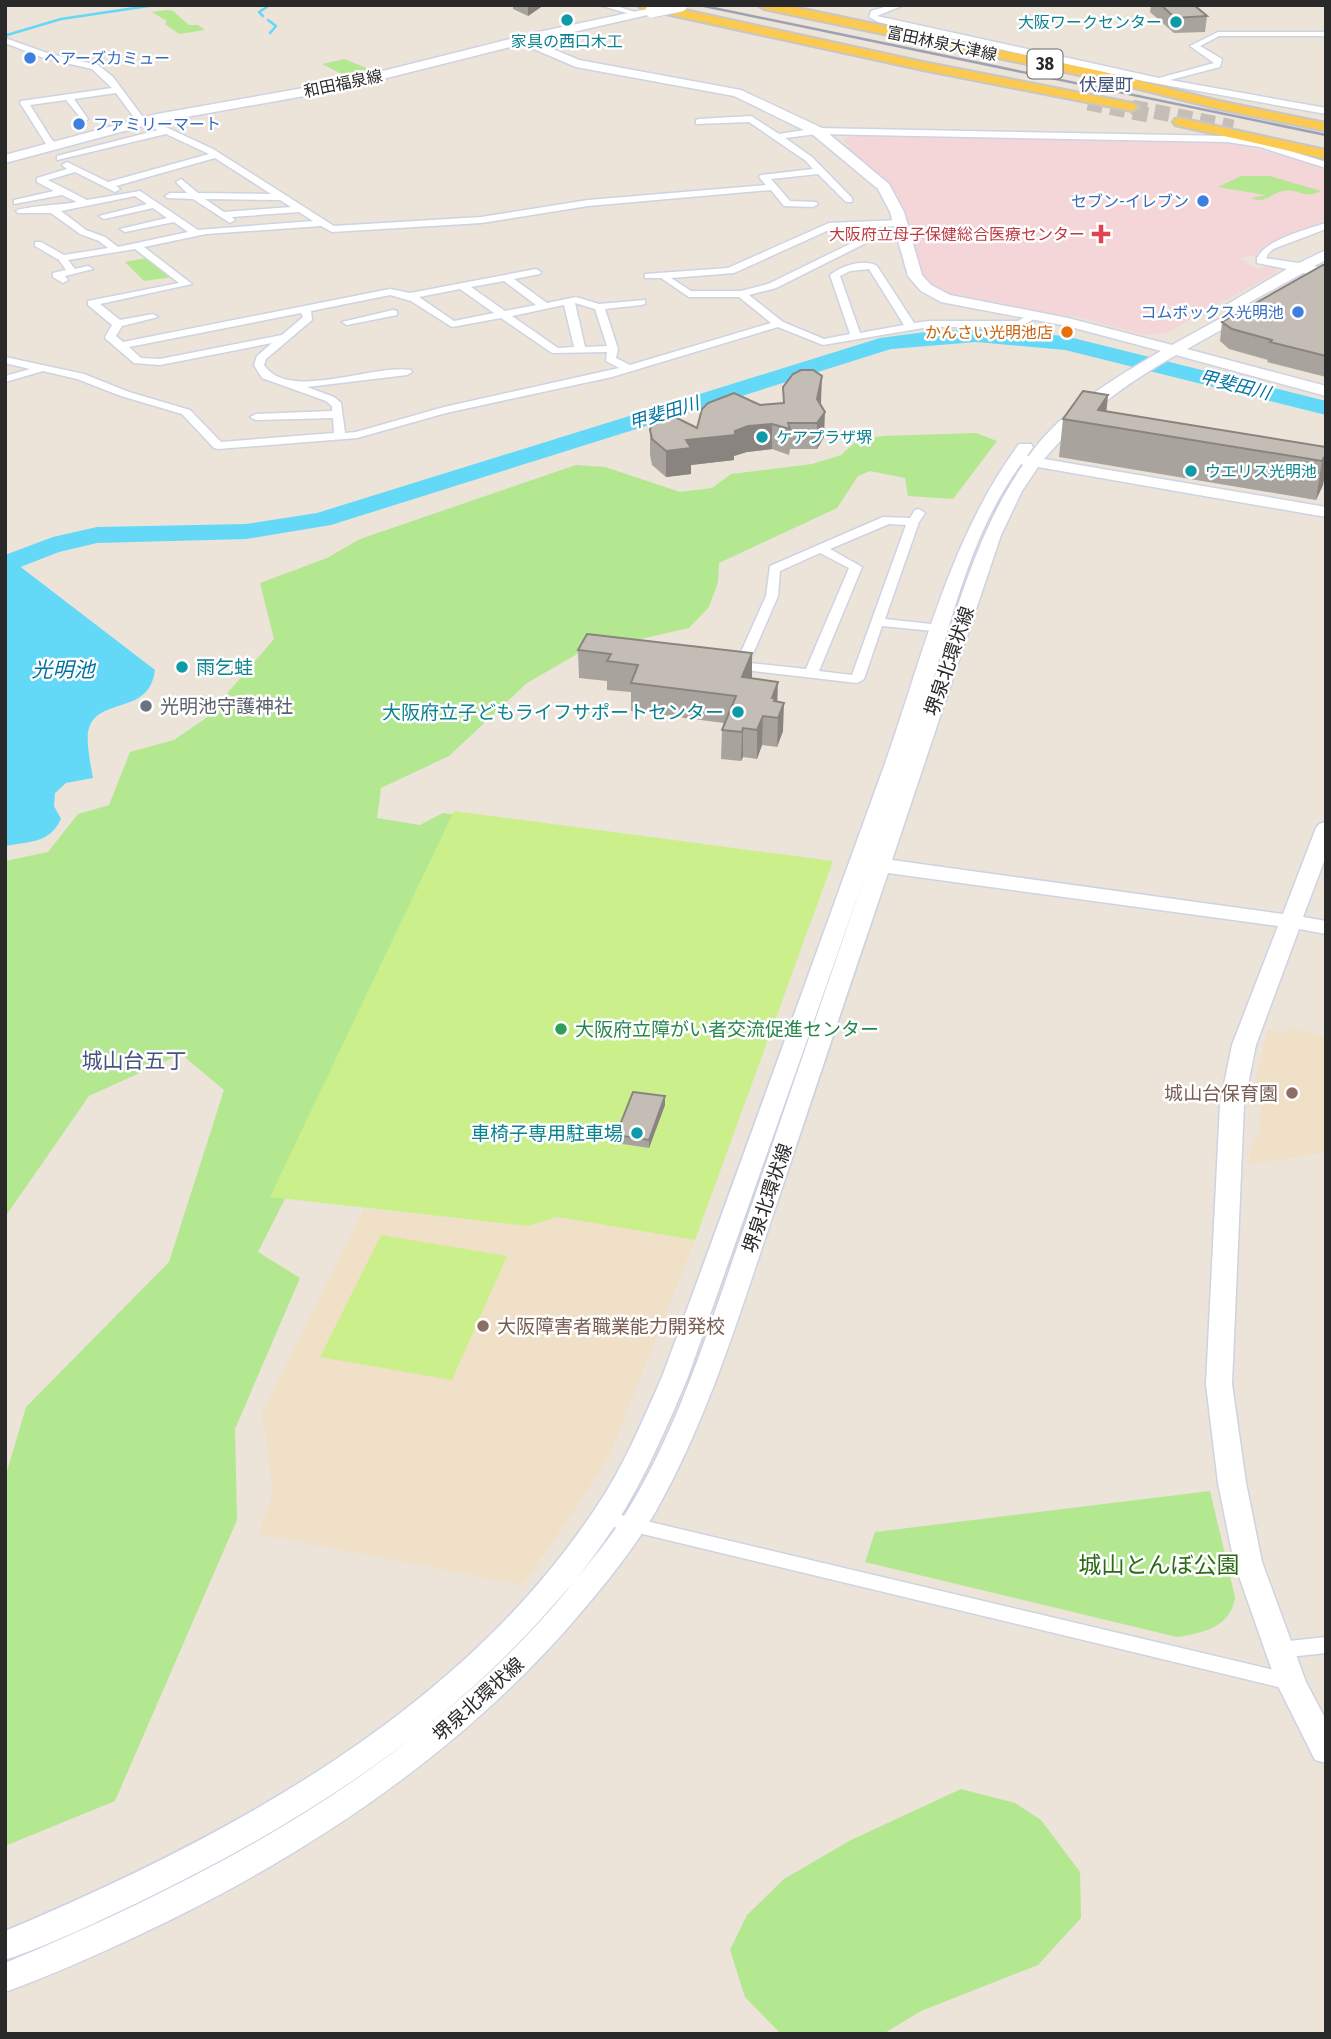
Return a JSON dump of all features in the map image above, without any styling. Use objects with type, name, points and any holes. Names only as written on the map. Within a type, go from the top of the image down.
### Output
[{"type":"main road","name":"和田福泉線","points":[[5,159],[65,157],[145,121],[343,85],[644,10],[681,5]]},
{"type":"main road","name":"富田林泉大津線","points":[[764,5],[1104,76],[1219,105],[1326,127]]},
{"type":"main road","name":"富田林泉大津線","points":[[644,10],[1132,107]]},
{"type":"main road","points":[[523,40],[576,63],[737,93],[817,131],[884,187],[900,223],[915,276],[926,288],[957,302],[1037,315],[1154,356],[1326,391]]},
{"type":"main road","points":[[923,66],[1088,103]]},
{"type":"main road","points":[[1104,76],[1326,118]]},
{"type":"main road","points":[[1180,122],[1326,155]]},
{"type":"main road","points":[[1233,127],[1326,147]]},
{"type":"main road","name":"堺泉北環状線","points":[[1154,356],[1317,269],[1326,254]]},
{"type":"main road","points":[[1262,260],[1317,269]]},
{"type":"main road","name":"堺泉北環状線","points":[[5,1978],[133,1922],[240,1867],[332,1813],[398,1767],[512,1671],[555,1624],[634,1524],[676,1446],[704,1381],[869,863],[940,629],[975,530],[993,490],[1023,460],[1094,400],[1154,356],[1317,269]]},
{"type":"main road","points":[[1154,356],[1326,383]]},
{"type":"main road","points":[[1023,460],[1326,512]]},
{"type":"main road","name":"堺泉北環状線","points":[[5,1946],[118,1898],[219,1848],[322,1785],[379,1746],[435,1703],[485,1658],[529,1613],[604,1518],[649,1438],[675,1377],[992,535],[1023,460]]},
{"type":"main road","points":[[1326,828],[1244,1045],[1232,1104],[1219,1384],[1232,1483],[1248,1562],[1291,1682],[1326,1751]]},
{"type":"main road","points":[[869,863],[1326,928]]},
{"type":"street","points":[[603,5],[644,10]]},
{"type":"street","points":[[900,5],[874,13],[873,17],[1158,81],[1326,111]]},
{"type":"street","points":[[1158,81],[1217,65],[1219,61],[1198,51],[1194,46],[1215,32],[1326,34]]},
{"type":"street","points":[[5,40],[47,56],[103,71],[139,118],[215,155],[323,223],[338,229],[469,221],[544,212],[588,203],[773,187]]},
{"type":"street","points":[[117,90],[24,103],[49,142],[65,157],[127,195]]},
{"type":"street","points":[[69,97],[84,114]]},
{"type":"street","points":[[706,122],[751,119],[811,160],[820,171],[841,186],[849,200]]},
{"type":"street","points":[[85,203],[40,180],[65,157],[110,143],[166,131]]},
{"type":"street","points":[[777,137],[817,131],[1227,139],[1261,145],[1326,165]]},
{"type":"street","points":[[108,185],[215,155]]},
{"type":"street","points":[[813,204],[787,204],[764,177],[820,171]]},
{"type":"street","points":[[180,182],[189,188],[193,195],[242,229]]},
{"type":"street","points":[[63,192],[19,206],[53,210],[137,193],[196,233]]},
{"type":"street","points":[[170,196],[282,197]]},
{"type":"street","points":[[104,216],[156,205]]},
{"type":"street","points":[[223,215],[301,209]]},
{"type":"street","points":[[53,210],[83,232],[102,239],[116,250]]},
{"type":"street","points":[[125,229],[175,219]]},
{"type":"street","points":[[62,258],[196,233],[323,223]]},
{"type":"street","points":[[649,276],[730,271],[817,230],[842,224],[900,223]]},
{"type":"street","points":[[665,275],[667,280],[689,295],[741,294],[772,286],[867,239],[863,224]]},
{"type":"street","points":[[1262,260],[1263,253],[1270,247],[1326,226]]},
{"type":"street","points":[[118,324],[92,303],[187,284],[137,246]]},
{"type":"street","points":[[39,247],[62,258],[72,272]]},
{"type":"street","points":[[856,336],[835,275],[848,268],[872,266],[910,326]]},
{"type":"street","points":[[62,280],[57,275],[88,269]]},
{"type":"street","points":[[410,296],[537,272]]},
{"type":"street","points":[[506,278],[545,306]]},
{"type":"street","points":[[462,286],[556,351],[613,349]]},
{"type":"street","points":[[120,346],[372,295],[405,292],[452,324],[576,300],[599,307],[644,305],[629,291]]},
{"type":"street","points":[[741,294],[779,324],[823,342],[910,326],[1020,324],[1037,315]]},
{"type":"street","points":[[347,322],[397,316],[372,295]]},
{"type":"street","points":[[566,302],[571,305],[580,349]]},
{"type":"street","points":[[599,307],[613,349],[610,359],[629,369]]},
{"type":"street","points":[[305,308],[309,318],[261,359],[259,365],[266,376],[330,399],[337,405],[340,438]]},
{"type":"street","points":[[153,317],[118,324],[110,337],[138,361],[160,362],[288,337]]},
{"type":"street","points":[[5,360],[80,376],[125,394],[186,412],[219,446],[340,438],[444,410],[629,369],[779,324]]},
{"type":"street","points":[[5,379],[43,368]]},
{"type":"street","points":[[292,386],[407,372]]},
{"type":"street","points":[[256,417],[338,414]]},
{"type":"street","points":[[715,663],[741,666],[811,674],[857,679],[916,518],[887,520],[775,569],[772,596],[741,666]]},
{"type":"street","points":[[811,674],[856,567],[821,549]]},
{"type":"street","points":[[877,622],[940,629]]},
{"type":"street","points":[[604,1518],[1291,1682]]},
{"type":"street","points":[[1280,1650],[1326,1645]]},
{"type":"shaded area","name":"大阪府立母子保健総合医療センター","points":[[856,134],[1235,143],[1326,168],[1326,220],[1262,247],[1264,250],[1256,255],[1239,258],[1257,269],[1272,266],[1279,271],[1166,333],[1143,335],[1082,318],[973,301],[940,290],[928,282],[918,267],[898,195],[884,179],[847,148],[851,147],[843,140]]},
{"type":"shaded area","name":"城山台保育園","points":[[1291,1027],[1326,1037],[1326,1152],[1249,1165],[1250,1149],[1260,1130],[1261,1105],[1256,1080],[1268,1030],[1287,1033]]},
{"type":"shaded area","name":"大阪障害者職業能力開発校","points":[[364,1209],[528,1226],[557,1217],[695,1240],[610,1454],[573,1513],[522,1585],[259,1534],[273,1492],[262,1413]]},
{"type":"green space","points":[[173,11],[189,25],[198,25],[205,30],[179,34],[165,24],[167,21],[152,12]]},
{"type":"green space","points":[[344,59],[379,73],[352,79],[322,64]]},
{"type":"green space","points":[[1241,176],[1270,176],[1321,191],[1305,194],[1288,190],[1256,200],[1251,198],[1266,195],[1218,187]]},
{"type":"green space","points":[[146,258],[173,277],[144,281],[125,262]]},
{"type":"green space","points":[[976,433],[997,441],[953,499],[908,496],[905,478],[870,471],[858,476],[837,508],[719,563],[718,582],[709,607],[689,628],[579,653],[527,683],[449,756],[381,788],[377,818],[420,825],[443,813],[811,864],[469,836],[258,1252],[300,1278],[235,1429],[237,1520],[115,1801],[5,1846],[5,1478],[26,1407],[169,1262],[224,1090],[181,1054],[89,1096],[5,1217],[5,861],[48,852],[78,814],[109,805],[130,752],[174,740],[206,718],[274,639],[260,583],[327,558],[360,539],[576,465],[605,467],[680,492],[712,488],[731,474],[812,464],[841,455],[858,440],[883,436]]},
{"type":"green space","name":"大阪府立障がい者交流促進センター","points":[[454,811],[833,861],[695,1240],[557,1217],[528,1226],[270,1197]]},
{"type":"green space","points":[[381,1235],[507,1256],[452,1380],[320,1357]]},
{"type":"green space","name":"城山とんぼ公園","points":[[1210,1491],[1235,1597],[1222,1622],[1187,1635],[1177,1637],[865,1562],[875,1532]]},
{"type":"green space","points":[[961,1789],[1015,1803],[1041,1820],[1080,1872],[1081,1918],[1038,1965],[921,2011],[883,2034],[781,2034],[745,1997],[730,1950],[747,1915],[784,1879],[851,1840]]},
{"type":"water","name":"光明池","points":[[5,555],[155,670],[151,684],[144,694],[95,718],[89,728],[88,738],[93,778],[66,783],[55,793],[54,806],[61,819],[51,833],[38,840],[5,846]]},
{"type":"building","points":[[1161,5],[1194,5],[1207,16],[1175,18]]},
{"type":"building","name":"コムボックス光明池","points":[[1326,265],[1326,356],[1270,342],[1272,340],[1232,329],[1222,322]]},
{"type":"building","points":[[801,370],[813,370],[822,376],[817,399],[825,412],[817,423],[788,423],[790,429],[772,424],[748,426],[735,431],[735,435],[686,440],[691,448],[666,451],[652,439],[651,425],[661,417],[675,417],[697,428],[702,409],[708,403],[734,393],[760,405],[784,403],[783,387],[793,374]]},
{"type":"building","points":[[1083,391],[1108,395],[1098,410],[1326,447],[1326,454],[1322,461],[1063,419]]},
{"type":"building","points":[[587,634],[752,653],[742,677],[778,682],[772,698],[784,703],[778,718],[763,716],[757,730],[722,730],[736,696],[631,683],[638,665],[607,661],[611,654],[578,650]]},
{"type":"building","name":"車椅子専用駐車場","points":[[633,1092],[665,1096],[649,1140],[616,1135]]},
{"type":"waterway","points":[[7,35],[61,19],[155,5]]},
{"type":"waterway","points":[[263,16],[259,12],[270,5]]},
{"type":"waterway","points":[[268,20],[276,26],[270,33]]},
{"type":"waterway","name":"甲斐田川","points":[[5,565],[50,547],[97,535],[246,531],[322,520],[888,343],[910,340],[976,336],[1020,337],[1065,343],[1326,408]]},
{"type":"tunnel","points":[[1088,103],[1148,115]]},
{"type":"tunnel","points":[[1132,107],[1233,127]]},
{"type":"railway","points":[[699,5],[1326,135]]},
{"type":"place","name":"家具の西口木工","points":[[567,20]]},
{"type":"place","name":"大阪ワークセンター","points":[[1176,22]]},
{"type":"place","name":"ヘアーズカミュー","points":[[30,58]]},
{"type":"place","name":"ファミリーマート","points":[[79,124]]},
{"type":"place","name":"セブン-イレブン","points":[[1203,201]]},
{"type":"place","name":"大阪府立母子保健総合医療センター","points":[[1101,234]]},
{"type":"place","name":"コムボックス光明池","points":[[1298,312]]},
{"type":"place","name":"かんさい光明池店","points":[[1067,332]]},
{"type":"place","name":"ケアプラザ堺","points":[[762,437]]},
{"type":"place","name":"ウエリス光明池","points":[[1191,471]]},
{"type":"place","name":"雨乞蛙","points":[[182,667]]},
{"type":"place","name":"光明池守護神社","points":[[146,706]]},
{"type":"place","name":"大阪府立子どもライフサポートセンター","points":[[738,712]]},
{"type":"place","name":"大阪府立障がい者交流促進センター","points":[[561,1029]]},
{"type":"place","name":"城山台保育園","points":[[1292,1093]]},
{"type":"place","name":"車椅子専用駐車場","points":[[637,1133]]},
{"type":"place","name":"大阪障害者職業能力開発校","points":[[483,1326]]},
{"type":"district","name":"伏屋町","points":[[1106,85]]},
{"type":"district","name":"城山台五丁","points":[[134,1061]]}]
